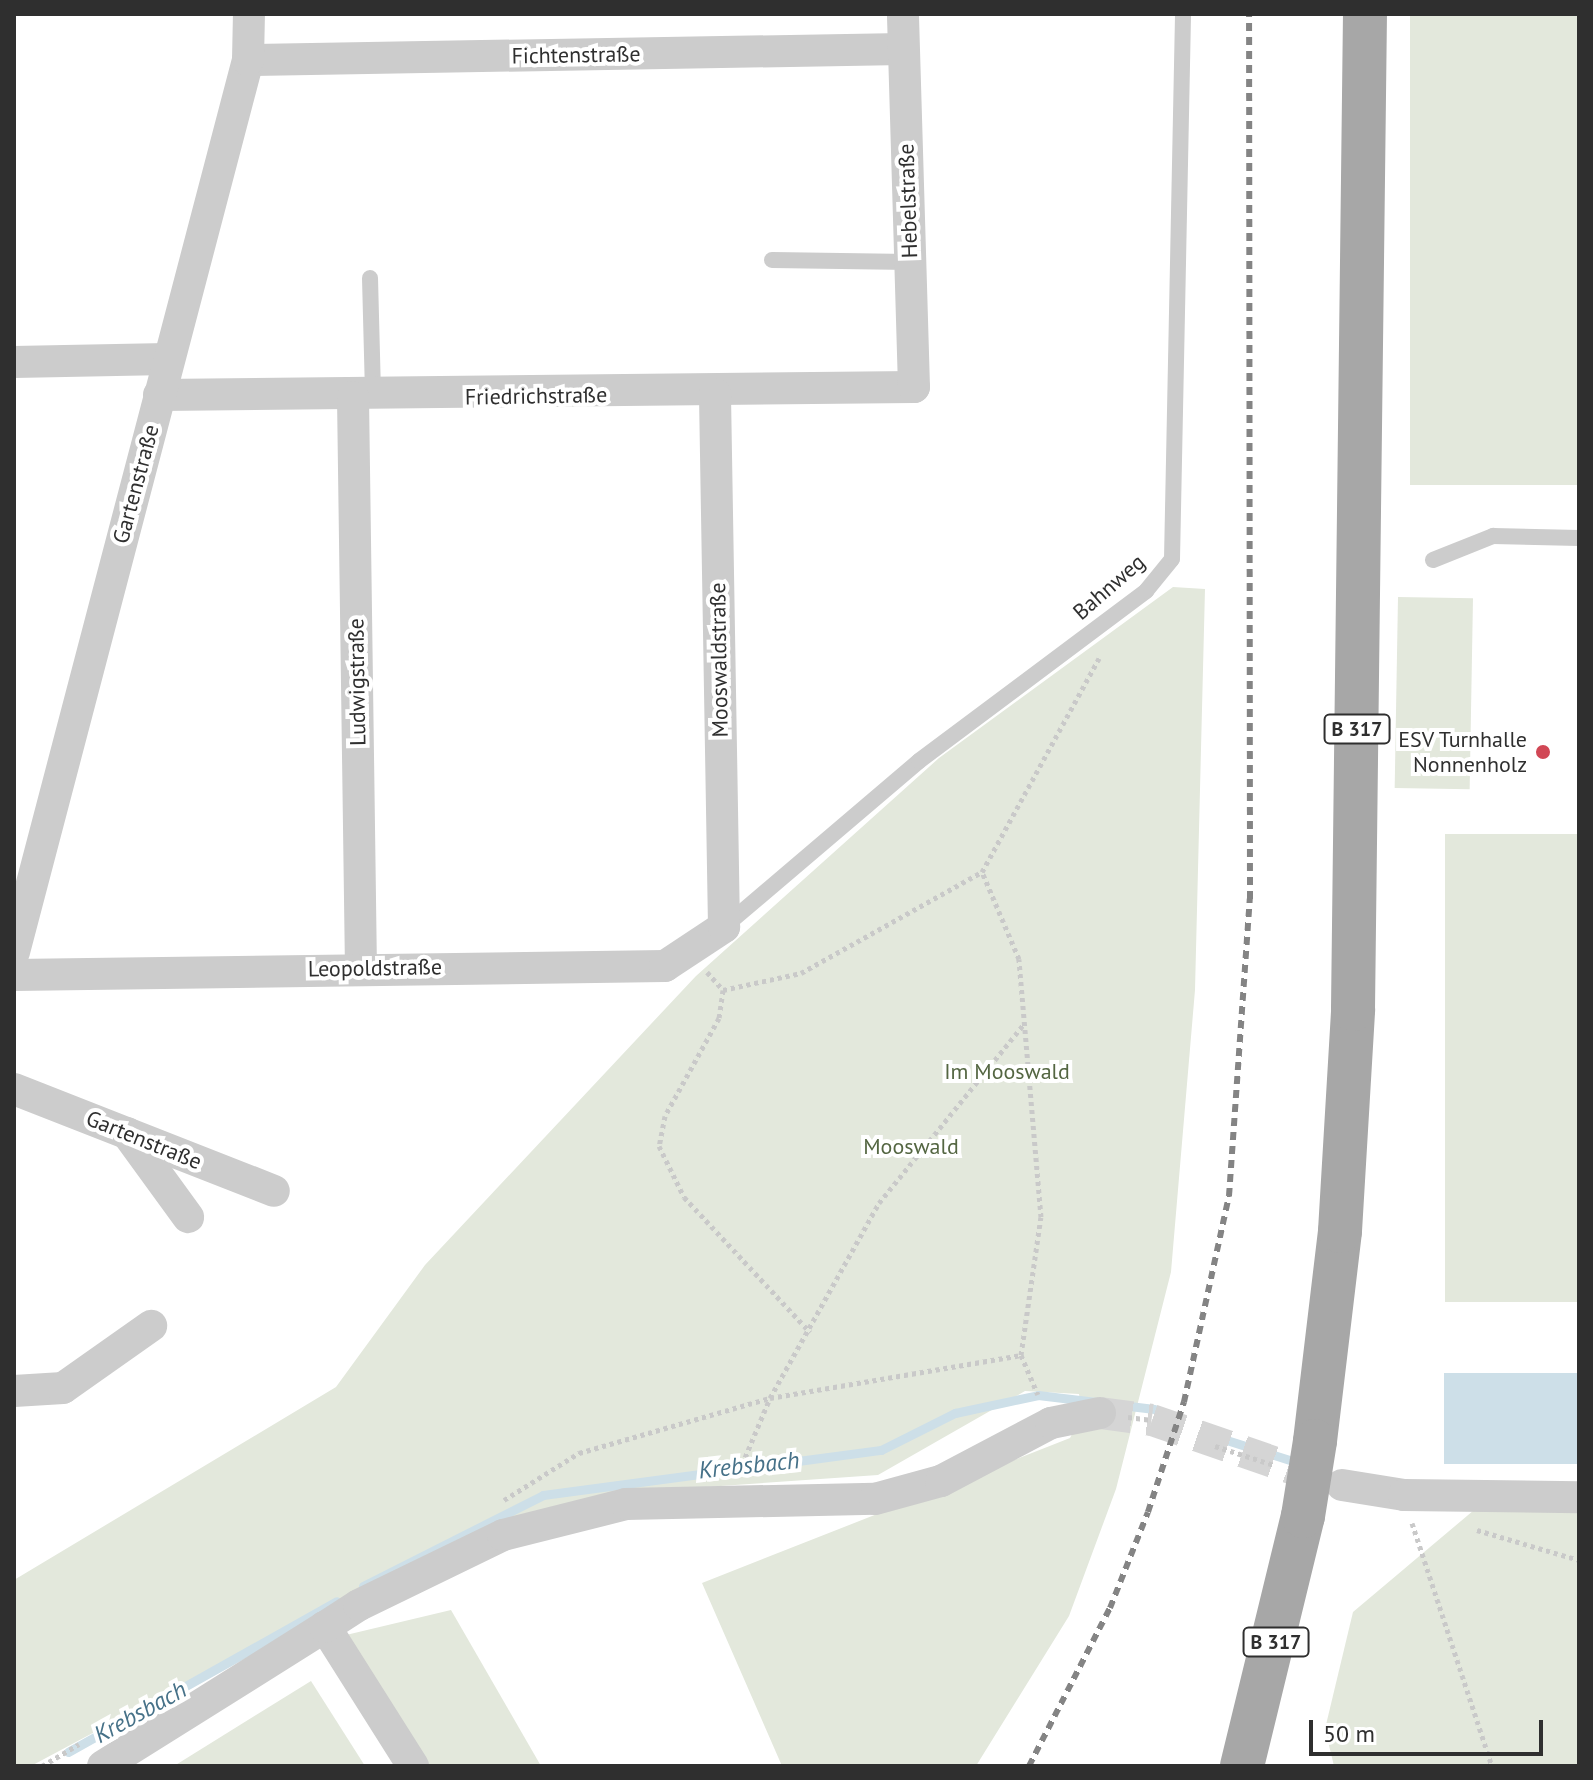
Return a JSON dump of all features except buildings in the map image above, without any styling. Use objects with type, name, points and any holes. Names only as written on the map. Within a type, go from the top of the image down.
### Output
[{"type":"main road","name":"B 317","points":[[1242,1766],[1303,1516],[1340,1231],[1353,1009],[1365,14]]},
{"type":"street","name":"Gartenstraße","points":[[14,952],[167,359],[248,60],[249,14]]},
{"type":"street","name":"Hebelstraße","points":[[903,14],[914,387]]},
{"type":"street","name":"Fichtenstraße","points":[[248,60],[903,49]]},
{"type":"street","points":[[14,362],[167,359]]},
{"type":"street","name":"Friedrichstraße","points":[[159,395],[363,398],[715,394],[914,387]]},
{"type":"street","name":"Mooswaldstraße","points":[[715,394],[724,927]]},
{"type":"street","name":"Ludwigstraße","points":[[361,967],[363,398]]},
{"type":"street","name":"Leopoldstraße","points":[[14,975],[361,967],[665,966],[691,953],[724,927]]},
{"type":"street","name":"Gartenstraße","points":[[14,1089],[274,1191]]},
{"type":"street","points":[[127,1133],[188,1217]]},
{"type":"street","points":[[14,1391],[63,1388],[151,1326]]},
{"type":"street","points":[[103,1766],[325,1627],[503,1535],[626,1504],[875,1499],[941,1481],[1051,1423],[1100,1413]]},
{"type":"street","points":[[1342,1485],[1404,1495],[1579,1497]]},
{"type":"street","points":[[325,1627],[413,1766]]},
{"type":"lane","name":"Bahnweg","points":[[724,927],[919,761],[1146,591],[1172,559],[1178,538],[1183,14]]},
{"type":"lane","points":[[772,260],[910,262]]},
{"type":"lane","points":[[363,398],[370,278]]},
{"type":"lane","points":[[1433,560],[1493,536],[1579,538]]},
{"type":"path","points":[[723,990],[801,973],[982,872],[1110,638],[1109,620]]},
{"type":"path","points":[[982,872],[1019,959],[1041,1217],[1021,1355]]},
{"type":"path","points":[[691,953],[723,990],[719,1018],[665,1116],[659,1146],[671,1181],[810,1332]]},
{"type":"path","points":[[727,1500],[770,1398],[810,1332],[879,1203],[1024,1023]]},
{"type":"path","points":[[1404,1495],[1492,1766]]},
{"type":"path","points":[[1471,1527],[1579,1560]]},
{"type":"green space","points":[[1410,14],[1579,14],[1579,485],[1410,485]]},
{"type":"green space","name":"Mooswald","points":[[1173,587],[1205,589],[1195,990],[1171,1272],[1116,1489],[1069,1616],[976,1766],[782,1766],[702,1583],[1070,1438],[1082,1415],[1079,1394],[1025,1391],[878,1475],[633,1492],[377,1581],[31,1766],[14,1766],[14,1580],[336,1387],[425,1265],[696,976],[939,758]]},
{"type":"green space","points":[[1398,597],[1473,598],[1470,789],[1395,788]]},
{"type":"green space","points":[[1445,834],[1579,834],[1579,1302],[1445,1302]]},
{"type":"green space","points":[[1480,1505],[1579,1505],[1579,1766],[1334,1766],[1325,1729],[1353,1612]]},
{"type":"green space","points":[[451,1610],[541,1766],[428,1766],[346,1635]]},
{"type":"green space","points":[[311,1681],[365,1766],[174,1766]]},
{"type":"shaded area","points":[[1444,1373],[1579,1373],[1579,1464],[1444,1464]]},
{"type":"waterway","name":"Krebsbach","points":[[363,1586],[543,1495],[881,1450],[955,1413],[1038,1395],[1154,1409]]},
{"type":"waterway","points":[[1217,1437],[1299,1463]]},
{"type":"waterway","name":"Krebsbach","points":[[68,1752],[337,1601]]},
{"type":"tunnel","points":[[1100,1413],[1152,1420],[1328,1481]]},
{"type":"railway","points":[[1029,1766],[1110,1608],[1148,1512],[1184,1402],[1229,1196],[1250,899],[1249,14]]},
{"type":"place","name":"ESV Turnhalle Nonnenholz","points":[[1543,752]]},
{"type":"park label","name":"Im Mooswald","points":[[1007,1072]]}]
